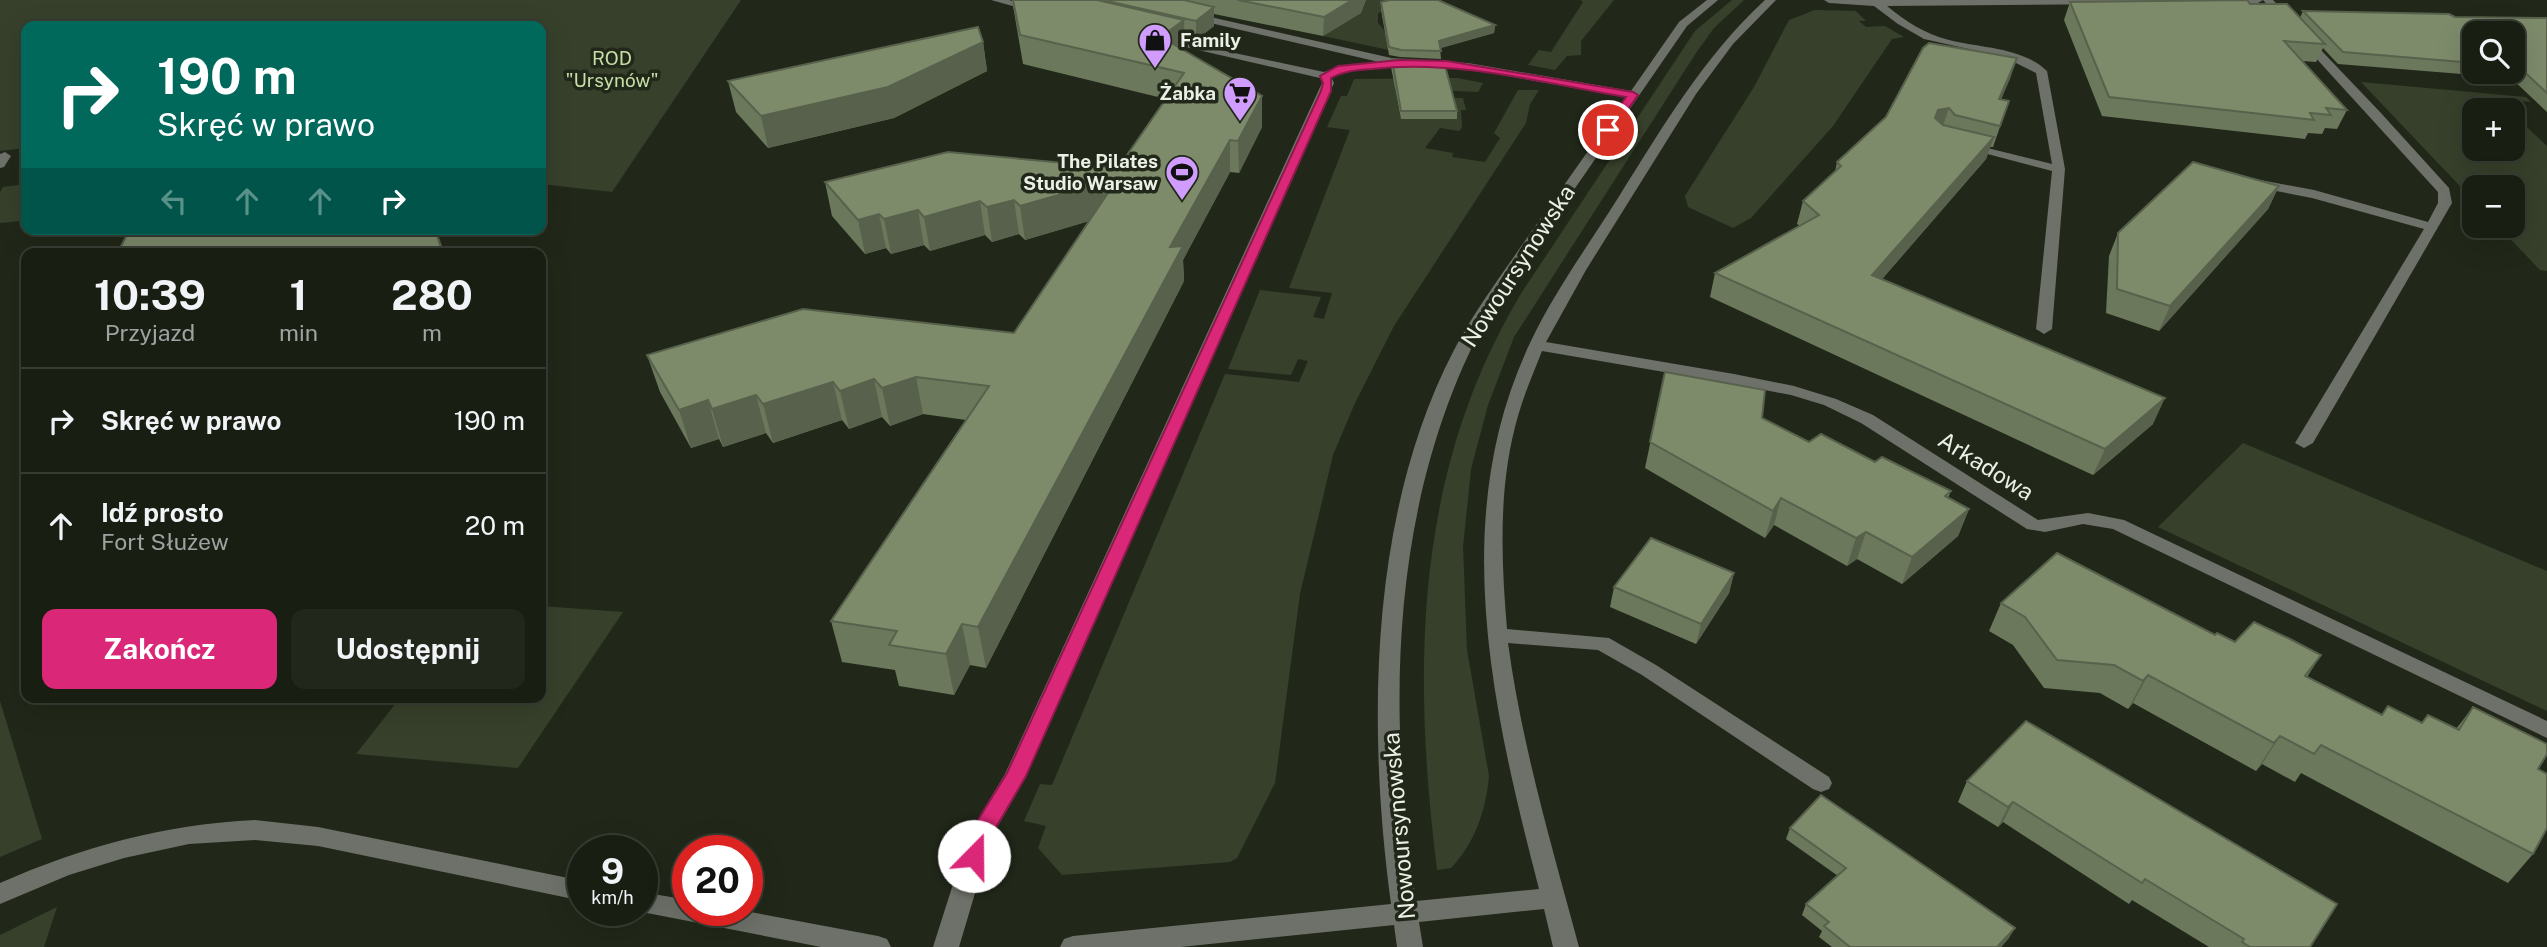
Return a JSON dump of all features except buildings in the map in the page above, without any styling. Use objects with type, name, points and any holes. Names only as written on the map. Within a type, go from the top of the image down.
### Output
[{"type":"street","points":[[996,0],[1050,13]]},
{"type":"street","name":"Nowoursynowska","points":[[1410,947],[1404,914],[1391,774],[1392,626],[1403,539],[1425,444],[1441,396],[1486,307],[1683,24],[1713,0]]},
{"type":"street","points":[[1566,947],[1517,751],[1496,635],[1492,567],[1501,457],[1513,410],[1537,345],[1668,127],[1747,20],[1771,0]]},
{"type":"street","points":[[1829,0],[1877,3],[2258,0]]},
{"type":"street","points":[[2267,0],[2376,114],[2444,191],[2445,203],[2304,443]]},
{"type":"street","points":[[1877,3],[1897,20],[1922,34],[1946,42],[2013,55],[2041,71],[2059,169],[2044,329]]},
{"type":"street","points":[[1177,13],[1400,63]]},
{"type":"street","points":[[1145,35],[1325,76],[1338,69],[1400,63],[1468,66],[1633,95]]},
{"type":"street","points":[[946,947],[981,834],[1016,776],[1326,91],[1328,83],[1325,76]]},
{"type":"street","points":[[1955,145],[2059,169]]},
{"type":"street","points":[[2248,182],[2314,194],[2431,227]]},
{"type":"street","name":"Arkadowa","points":[[1537,345],[1734,379],[1794,391],[1830,402],[1867,419],[2033,525],[2053,526],[2075,519],[2093,518],[2118,524],[2547,730]]},
{"type":"street","points":[[1496,635],[1601,643],[1648,670],[1821,783]]},
{"type":"street","points":[[0,894],[57,870],[126,848],[191,835],[257,830],[307,834],[567,888]]},
{"type":"street","points":[[1073,947],[1554,898]]},
{"type":"street","points":[[658,905],[878,947]]},
{"type":"green space","name":"ROD \"Ursynów\"","points":[[0,0],[741,0],[612,192],[546,185],[546,21],[21,21],[21,149],[0,151]]},
{"type":"green space","points":[[1366,0],[1393,0],[1378,14],[1378,23],[1403,53],[1323,36],[1361,13]]},
{"type":"green space","points":[[1581,0],[1614,0],[1581,41],[1581,55],[1567,56],[1555,70],[1528,65],[1539,50],[1551,52],[1583,2]]},
{"type":"green space","points":[[1732,0],[1744,0],[1714,28],[1696,53],[1514,337],[1488,405],[1471,469],[1463,547],[1467,650],[1489,776],[1482,813],[1467,848],[1451,868],[1437,870],[1429,795],[1424,646],[1430,572],[1441,500],[1460,429],[1486,360],[1522,292],[1695,31]]},
{"type":"green space","points":[[1815,10],[1856,11],[1866,21],[1859,21],[1866,27],[1885,26],[1904,37],[1892,39],[1833,126],[1751,218],[1733,228],[1688,207],[1685,196],[1754,87],[1789,20]]},
{"type":"green space","points":[[1457,78],[1483,83],[1478,92],[1395,88],[1401,119],[1450,98],[1463,98],[1466,110],[1461,110],[1462,128],[1459,131],[1440,128],[1425,148],[1453,153],[1452,157],[1485,162],[1500,138],[1494,133],[1518,90],[1539,90],[1530,104],[1526,123],[1394,326],[1355,403],[1333,455],[1300,594],[1275,783],[1237,858],[1230,862],[1062,875],[1038,848],[1046,826],[1024,821],[1040,784],[1052,785],[1225,374],[1299,382],[1308,361],[1298,359],[1291,375],[1228,369],[1260,290],[1321,297],[1313,317],[1324,319],[1332,293],[1289,288],[1350,130],[1327,127],[1341,96],[1347,96],[1354,79]]},
{"type":"green space","points":[[2361,82],[2526,97],[2531,102],[2525,101],[2525,98],[2462,98],[2462,161],[2525,161],[2525,125],[2547,146],[2547,271],[2540,270],[2509,238],[2525,238],[2525,175],[2462,175],[2462,188]]},
{"type":"green space","points":[[21,185],[20,221],[0,223],[0,192],[3,187]]},
{"type":"green space","points":[[2243,443],[2547,571],[2547,711],[2158,527]]},
{"type":"green space","points":[[546,606],[623,612],[518,768],[356,754],[396,703],[546,703]]},
{"type":"green space","points":[[0,701],[42,839],[0,857]]},
{"type":"green space","points":[[57,907],[44,947],[0,947],[0,935]]},
{"type":"place","name":"Family","points":[[1155,70]]},
{"type":"place","name":"Żabka","points":[[1240,123]]},
{"type":"place","name":"The Pilates Studio Warsaw","points":[[1182,202]]},
{"type":"route","points":[[974,856],[981,834],[1016,776],[1326,91],[1328,83],[1325,76],[1338,69],[1400,63],[1447,64],[1633,95],[1608,130]]}]
